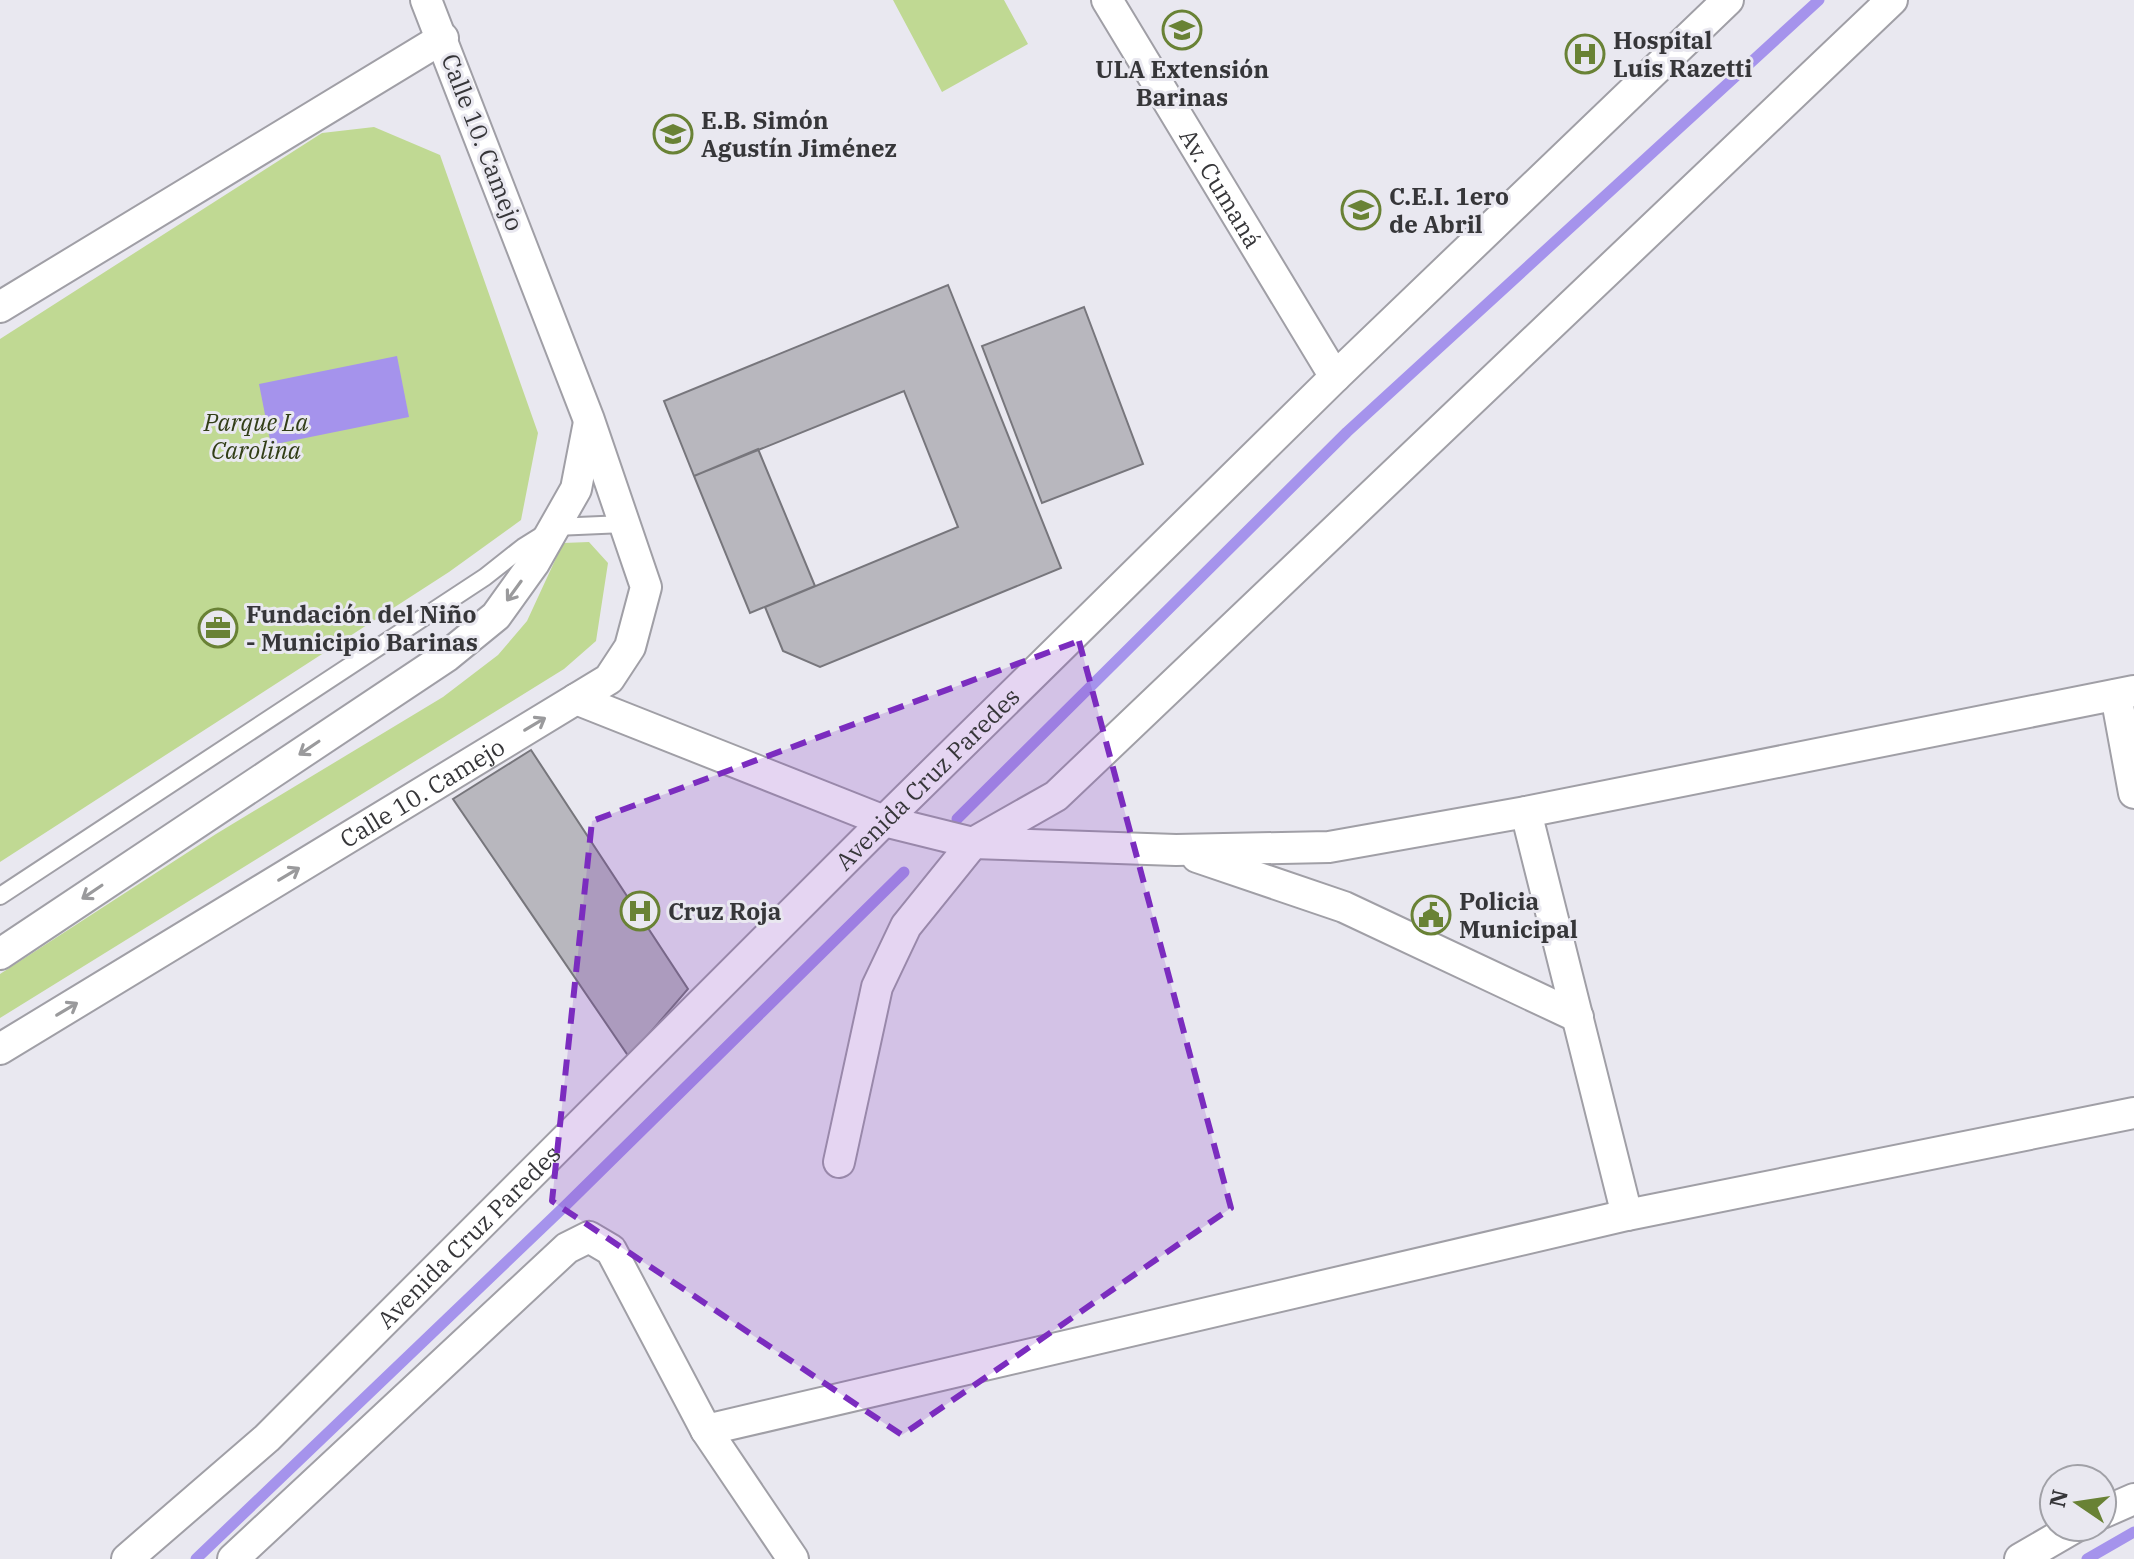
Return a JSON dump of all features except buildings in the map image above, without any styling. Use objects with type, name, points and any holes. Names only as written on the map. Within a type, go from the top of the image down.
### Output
[{"type":"street","name":"Calle 10. Camejo","points":[[0,1049],[609,679],[630,647],[646,587],[589,420],[426,0]]},
{"type":"street","name":"Av. Cumaná","points":[[1107,0],[1335,377]]},
{"type":"street","name":"Avenida Cruz Paredes","points":[[127,1559],[267,1438],[884,821],[1335,377],[1728,0]]},
{"type":"street","points":[[839,1162],[877,987],[906,926],[973,843],[1056,796],[1892,0]]},
{"type":"street","points":[[0,307],[443,38]]},
{"type":"street","points":[[0,954],[447,656],[496,616],[534,563],[576,489],[589,420]]},
{"type":"street","points":[[576,699],[884,821],[973,843],[1176,850],[1329,847],[1526,812],[2125,693],[2134,793]]},
{"type":"street","points":[[1526,812],[1627,1215]]},
{"type":"street","points":[[1176,850],[1344,907],[1578,1017]]},
{"type":"street","points":[[706,1430],[1627,1215],[2134,1113]]},
{"type":"street","points":[[233,1559],[567,1248],[589,1237],[611,1250],[706,1430],[793,1559]]},
{"type":"street","points":[[2020,1559],[2048,1543]]},
{"type":"lane","points":[[0,896],[485,577],[555,527],[624,524]]},
{"type":"highlighted area","points":[[1079,641],[1231,1208],[902,1435],[552,1201],[592,821]]},
{"type":"green space","points":[[893,0],[1004,0],[1028,44],[942,92]]},
{"type":"green space","name":"Parque La Carolina","points":[[374,127],[440,155],[538,433],[521,520],[449,572],[0,862],[0,339],[322,133]]},
{"type":"green space","points":[[589,542],[608,563],[596,641],[564,669],[0,1018],[0,974],[216,834],[443,697],[498,655],[527,621],[563,543]]},
{"type":"shaded area","points":[[397,356],[409,417],[271,445],[259,384]]},
{"type":"waterway","points":[[957,819],[1347,432],[1819,0]]},
{"type":"waterway","points":[[196,1559],[566,1205],[904,872]]},
{"type":"waterway","points":[[2087,1559],[2134,1532]]},
{"type":"place","name":"ULA Extensión Barinas","points":[[1182,30]]},
{"type":"place","name":"Hospital Luis Razetti","points":[[1585,54]]},
{"type":"place","name":"E.B. Simón Agustín Jiménez","points":[[673,134]]},
{"type":"place","name":"C.E.I. 1ero de Abril","points":[[1361,210]]},
{"type":"place","name":"Fundación del Niño - Municipio Barinas","points":[[218,628]]},
{"type":"place","name":"Cruz Roja","points":[[640,911]]},
{"type":"place","name":"Policia Municipal","points":[[1431,915]]}]
